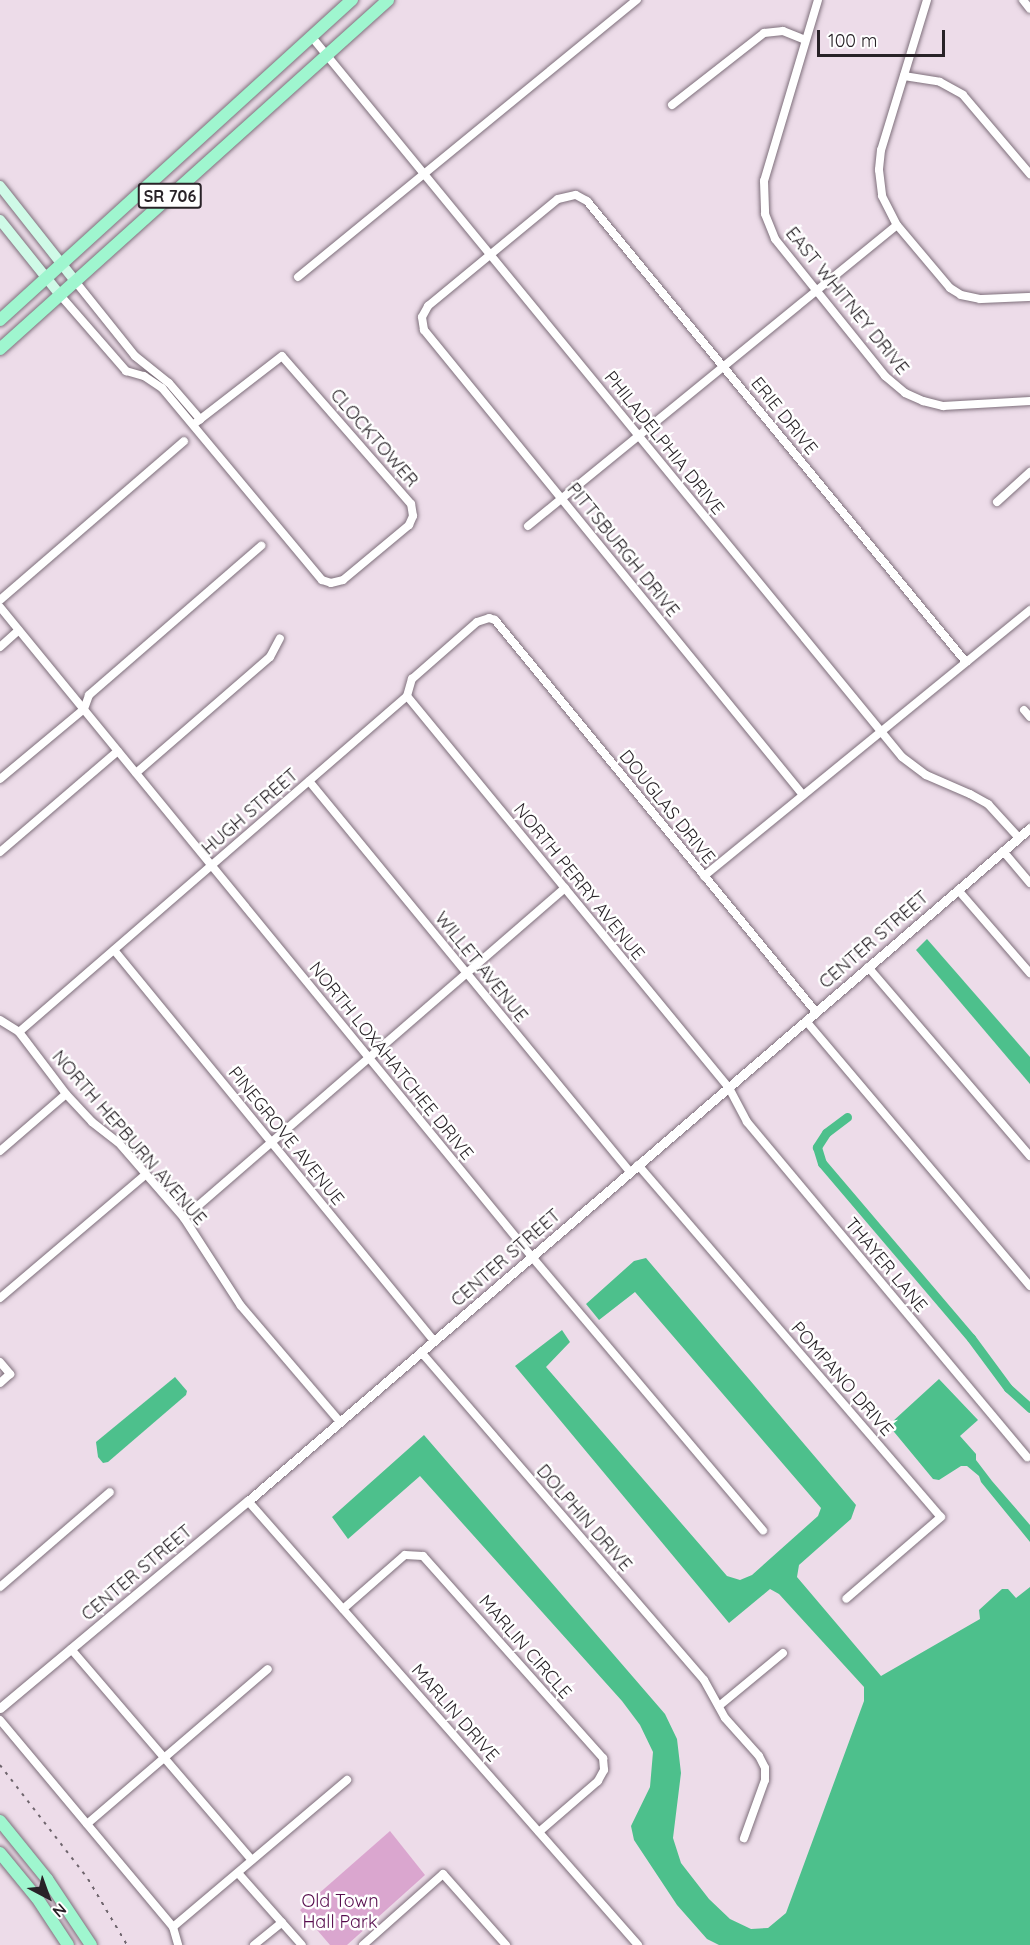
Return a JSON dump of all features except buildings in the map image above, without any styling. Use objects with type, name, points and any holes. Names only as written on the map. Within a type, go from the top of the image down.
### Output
[{"type":"main road","name":"SR 706","points":[[0,320],[352,0]]},
{"type":"main road","name":"SR 706","points":[[0,349],[388,0]]},
{"type":"main road","points":[[0,186],[75,281]]},
{"type":"main road","points":[[0,220],[60,295]]},
{"type":"main road","points":[[0,1821],[47,1879],[91,1945]]},
{"type":"main road","points":[[0,1853],[37,1898],[68,1945]]},
{"type":"street","points":[[298,277],[638,0]]},
{"type":"street","name":"EAST WHITNEY DRIVE","points":[[818,0],[765,175],[763,194],[765,214],[775,239],[885,376],[911,396],[936,405],[953,406],[1030,401]]},
{"type":"street","points":[[927,0],[879,163],[882,196],[897,225],[945,284],[956,292],[981,299],[1030,297]]},
{"type":"street","points":[[1023,0],[1030,9]]},
{"type":"street","points":[[672,105],[764,33],[783,31],[806,40]]},
{"type":"street","name":"PHILADELPHIA DRIVE","points":[[311,36],[910,764],[936,781],[970,794],[988,804],[1019,838]]},
{"type":"street","points":[[904,76],[940,82],[963,95],[1030,174]]},
{"type":"street","name":"ERIE DRIVE","points":[[491,254],[558,199],[576,195],[587,201],[966,662]]},
{"type":"street","points":[[528,526],[897,225]]},
{"type":"street","name":"PITTSBURGH DRIVE","points":[[491,254],[428,306],[422,323],[427,334],[803,795]]},
{"type":"street","name":"CLOCKTOWER","points":[[75,281],[135,356],[169,383],[197,422],[322,580],[331,583],[343,580],[409,525],[413,516],[411,504],[282,356],[197,422]]},
{"type":"street","name":"CLOCKTOWER","points":[[60,295],[126,371],[144,376],[162,388],[197,422]]},
{"type":"street","points":[[0,600],[184,441]]},
{"type":"street","points":[[997,502],[1030,472]]},
{"type":"street","points":[[0,779],[84,709],[89,695],[261,546]]},
{"type":"street","name":"NORTH LOXAHATCHEE DRIVE","points":[[0,607],[532,1257],[763,1530]]},
{"type":"street","points":[[704,876],[1030,610]]},
{"type":"street","name":"HUGH STREET","points":[[19,1032],[407,696],[412,679],[477,622],[489,618],[495,620]]},
{"type":"street","name":"DOUGLAS DRIVE","points":[[495,620],[816,1012]]},
{"type":"street","points":[[0,646],[19,630]]},
{"type":"street","points":[[136,773],[270,657],[280,638]]},
{"type":"street","name":"NORTH PERRY AVENUE","points":[[407,696],[729,1088]]},
{"type":"street","points":[[1024,710],[1030,717]]},
{"type":"street","points":[[0,852],[118,751]]},
{"type":"street","name":"WILLET AVENUE","points":[[309,781],[630,1172]]},
{"type":"street","name":"CENTER STREET","points":[[0,1708],[248,1502],[1030,828]]},
{"type":"street","points":[[1003,851],[1030,883]]},
{"type":"street","points":[[184,1218],[565,888]]},
{"type":"street","points":[[958,890],[1030,973]]},
{"type":"street","name":"PINEGROVE AVENUE","points":[[114,950],[434,1341]]},
{"type":"street","points":[[868,967],[1030,1156]]},
{"type":"street","name":"NORTH HEPBURN AVENUE","points":[[0,1020],[19,1032],[66,1094],[92,1122],[118,1142],[184,1218],[242,1306],[340,1422]]},
{"type":"street","points":[[806,1021],[1030,1286]]},
{"type":"street","name":"THAYER LANE","points":[[729,1088],[747,1122],[1027,1457]]},
{"type":"street","points":[[0,1150],[66,1094]]},
{"type":"street","name":"POMPANO DRIVE","points":[[639,1165],[941,1517],[846,1599]]},
{"type":"street","points":[[0,1298],[145,1175]]},
{"type":"street","name":"DOLPHIN DRIVE","points":[[421,1352],[704,1680],[725,1718],[759,1756],[765,1768],[765,1780],[744,1838]]},
{"type":"street","points":[[0,1362],[10,1374],[0,1383]]},
{"type":"street","points":[[0,1587],[110,1492]]},
{"type":"street","name":"MARLIN DRIVE","points":[[248,1502],[638,1945]]},
{"type":"street","name":"MARLIN CIRCLE","points":[[343,1609],[405,1555],[423,1556],[595,1749],[605,1764],[602,1776],[539,1832]]},
{"type":"street","points":[[71,1649],[252,1860]]},
{"type":"street","points":[[719,1706],[783,1653]]},
{"type":"street","points":[[87,1824],[268,1669]]},
{"type":"street","points":[[0,1720],[173,1927],[178,1945]]},
{"type":"street","points":[[173,1927],[347,1780]]},
{"type":"street","points":[[238,1873],[302,1945]]},
{"type":"street","points":[[363,1945],[443,1874],[506,1945]]},
{"type":"street","points":[[254,1945],[282,1922]]},
{"type":"green space","name":"Old Town Hall Park","points":[[390,1831],[425,1875],[347,1945],[330,1945],[300,1910]]},
{"type":"shaded area","points":[[927,939],[1030,1057],[1030,1084],[916,950]]},
{"type":"shaded area","points":[[646,1258],[856,1505],[851,1519],[799,1565],[797,1577],[881,1676],[980,1619],[979,1610],[1002,1589],[1008,1589],[1016,1598],[1030,1587],[1030,1945],[719,1945],[707,1939],[677,1905],[634,1840],[631,1826],[650,1787],[653,1752],[640,1725],[622,1701],[420,1476],[348,1539],[332,1517],[424,1435],[665,1714],[677,1739],[681,1773],[673,1838],[681,1863],[709,1899],[730,1919],[751,1929],[768,1928],[786,1913],[864,1701],[864,1687],[779,1594],[770,1589],[729,1623],[515,1366],[562,1330],[570,1342],[546,1367],[727,1576],[740,1580],[752,1575],[818,1516],[821,1508],[635,1292],[599,1320],[586,1304],[634,1261]]},
{"type":"shaded area","points":[[175,1377],[187,1391],[186,1395],[108,1462],[103,1463],[98,1457],[96,1442]]},
{"type":"shaded area","points":[[939,1379],[978,1420],[960,1436],[976,1454],[976,1460],[992,1481],[1030,1525],[1030,1542],[981,1482],[979,1476],[967,1466],[961,1466],[939,1480],[933,1479],[890,1427],[892,1422]]},
{"type":"waterway","points":[[847,1117],[826,1133],[817,1147],[822,1163],[971,1338],[1008,1388],[1030,1408]]},
{"type":"railway","points":[[0,1765],[88,1879],[127,1945]]}]
